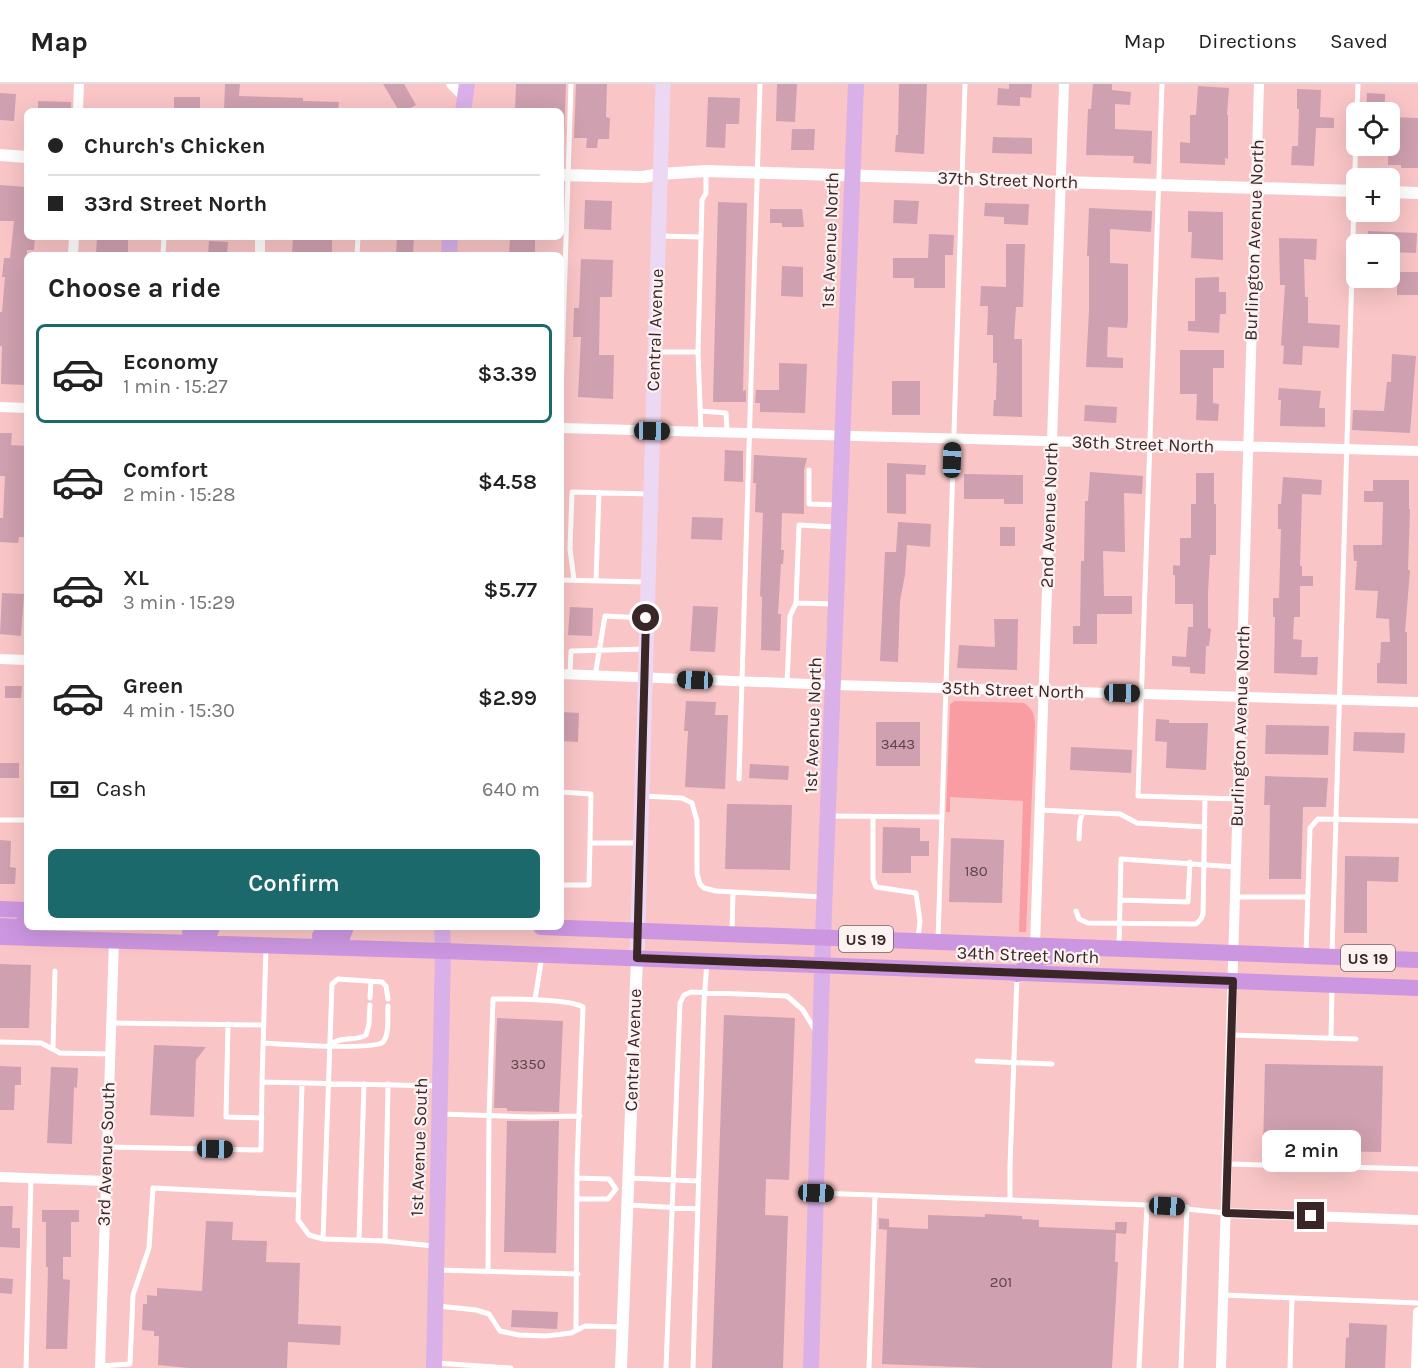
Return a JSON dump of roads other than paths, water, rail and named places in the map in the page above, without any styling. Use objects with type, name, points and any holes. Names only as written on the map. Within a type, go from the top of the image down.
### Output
[{"type":"highway","points":[[0,909],[24,910]]},
{"type":"highway","points":[[0,926],[18,927],[24,924]]},
{"type":"highway","name":"US 19","points":[[564,928],[638,931]]},
{"type":"highway","points":[[114,940],[129,930]]},
{"type":"highway","points":[[157,930],[210,932],[211,930]]},
{"type":"highway","points":[[271,945],[284,935],[342,937],[345,930]]},
{"type":"highway","name":"34th Street North","points":[[638,931],[1418,960]]},
{"type":"highway","name":"US 19","points":[[0,937],[637,958]]},
{"type":"highway","points":[[1017,974],[1038,958],[1094,948]]},
{"type":"highway","name":"34th Street North","points":[[637,958],[822,967],[1418,988]]},
{"type":"main road","name":"Central Avenue","points":[[637,958],[663,84]]},
{"type":"main road","name":"1st Avenue North","points":[[811,1368],[823,937],[856,84]]},
{"type":"main road","name":"1st Avenue South","points":[[434,1366],[442,930]]},
{"type":"street","points":[[78,108],[79,84]]},
{"type":"street","points":[[451,84],[465,98]]},
{"type":"street","name":"2nd Avenue North","points":[[1035,946],[1064,84]]},
{"type":"street","name":"Burlington Avenue North","points":[[1221,1368],[1259,84]]},
{"type":"street","points":[[0,155],[24,157]]},
{"type":"street","name":"37th Street North","points":[[565,175],[643,177],[706,171],[1346,191]]},
{"type":"street","points":[[1400,192],[1418,193]]},
{"type":"street","points":[[0,407],[24,408]]},
{"type":"street","name":"36th Street North","points":[[564,428],[1418,451]]},
{"type":"street","points":[[0,659],[24,660]]},
{"type":"street","name":"35th Street North","points":[[565,674],[1044,692],[1418,702]]},
{"type":"street","name":"3rd Avenue South","points":[[100,1367],[114,940]]},
{"type":"street","name":"Central Avenue","points":[[621,1368],[627,1205],[624,1186],[637,958]]},
{"type":"street","points":[[0,1177],[105,1181]]},
{"type":"street","points":[[1226,1213],[1418,1220]]},
{"type":"street","points":[[1416,1368],[1418,1312]]},
{"type":"lane","points":[[564,230],[571,84]]},
{"type":"lane","points":[[739,779],[760,84]]},
{"type":"lane","points":[[938,942],[965,84]]},
{"type":"lane","points":[[1162,84],[1138,796],[1238,799]]},
{"type":"lane","points":[[1357,102],[1358,84]]},
{"type":"lane","points":[[701,432],[698,352],[702,200],[706,193],[706,171]]},
{"type":"lane","points":[[1332,957],[1354,222]]},
{"type":"lane","points":[[658,236],[701,237]]},
{"type":"lane","points":[[654,351],[698,352]]},
{"type":"lane","points":[[701,411],[726,412],[727,432]]},
{"type":"lane","points":[[809,470],[808,504],[840,505]]},
{"type":"lane","points":[[574,580],[570,549],[572,492],[650,494]]},
{"type":"lane","points":[[596,581],[599,492]]},
{"type":"lane","points":[[787,683],[790,616],[796,603],[799,525],[839,527]]},
{"type":"lane","points":[[564,580],[647,582]]},
{"type":"lane","points":[[796,603],[837,604]]},
{"type":"lane","points":[[595,676],[605,616],[646,618]]},
{"type":"lane","points":[[565,674],[571,651],[645,649]]},
{"type":"lane","points":[[564,792],[591,794],[589,885],[564,885]]},
{"type":"lane","points":[[641,796],[682,798],[692,803],[697,821],[697,874],[704,888],[716,891],[825,897]]},
{"type":"lane","points":[[1076,911],[1079,919],[1088,923],[1196,924],[1201,920],[1205,866],[1204,798]]},
{"type":"lane","points":[[1040,810],[1120,814],[1137,823],[1205,827]]},
{"type":"lane","points":[[1079,839],[1083,812]]},
{"type":"lane","points":[[829,816],[941,817]]},
{"type":"lane","points":[[873,817],[873,879],[876,886],[916,893],[920,921],[918,941]]},
{"type":"lane","points":[[1306,956],[1310,828],[1318,819],[1418,821]]},
{"type":"lane","points":[[0,820],[24,820]]},
{"type":"lane","points":[[590,843],[640,843]]},
{"type":"lane","points":[[1119,949],[1121,859],[1236,867]]},
{"type":"lane","points":[[1120,900],[1188,902],[1190,862]]},
{"type":"lane","points":[[732,934],[733,892]]},
{"type":"lane","points":[[1235,897],[1308,897]]},
{"type":"lane","points":[[106,1147],[261,1150],[263,1043],[271,945]]},
{"type":"lane","points":[[535,999],[542,955]]},
{"type":"lane","points":[[693,1368],[704,993],[707,961]]},
{"type":"lane","points":[[53,1049],[55,972]]},
{"type":"lane","points":[[1010,1200],[1017,974]]},
{"type":"lane","points":[[323,1239],[332,984],[338,979],[382,982],[386,986],[388,999]]},
{"type":"lane","points":[[370,998],[371,981]]},
{"type":"lane","points":[[1331,1038],[1332,985]]},
{"type":"lane","points":[[666,1368],[680,1003],[684,995],[691,992],[787,996],[803,1010],[820,1039]]},
{"type":"lane","points":[[488,1272],[489,1116],[493,999],[535,999],[578,1004],[583,1007],[577,1199],[576,1330]]},
{"type":"lane","points":[[330,1045],[342,1038],[361,1038],[366,1035],[370,1005]]},
{"type":"lane","points":[[263,1043],[362,1047],[379,1045],[387,1034],[388,1006]]},
{"type":"lane","points":[[111,1023],[264,1025]]},
{"type":"lane","points":[[228,1024],[226,1117],[262,1118]]},
{"type":"lane","points":[[1231,1035],[1356,1039]]},
{"type":"lane","points":[[0,1042],[41,1043],[60,1053],[110,1054]]},
{"type":"lane","points":[[977,1061],[1052,1064]]},
{"type":"lane","points":[[262,1082],[440,1086]]},
{"type":"lane","points":[[302,1084],[298,1220],[309,1235],[323,1239],[385,1241],[436,1246]]},
{"type":"lane","points":[[359,1240],[364,1084]]},
{"type":"lane","points":[[385,1241],[388,1084]]},
{"type":"lane","points":[[440,1114],[580,1116]]},
{"type":"lane","points":[[1227,1164],[1418,1169]]},
{"type":"lane","points":[[26,1368],[31,1178]]},
{"type":"lane","points":[[578,1178],[609,1179],[624,1186],[674,1180],[699,1181]]},
{"type":"lane","points":[[577,1199],[608,1199],[624,1186]]},
{"type":"lane","points":[[100,1367],[130,1364],[133,1295],[149,1248],[153,1188],[297,1195]]},
{"type":"lane","points":[[816,1193],[1147,1205],[1186,1207],[1226,1213]]},
{"type":"lane","points":[[869,1368],[875,1195]]},
{"type":"lane","points":[[627,1205],[698,1209]]},
{"type":"lane","points":[[1140,1368],[1147,1205]]},
{"type":"lane","points":[[1181,1368],[1186,1207]]},
{"type":"lane","points":[[436,1270],[578,1274]]},
{"type":"lane","points":[[1223,1295],[1418,1303]]},
{"type":"lane","points":[[1290,1368],[1292,1298]]},
{"type":"lane","points":[[435,1306],[476,1310],[489,1314],[500,1331],[519,1335],[546,1336],[585,1326],[622,1327]]},
{"type":"lane","points":[[434,1366],[511,1368]]}]
